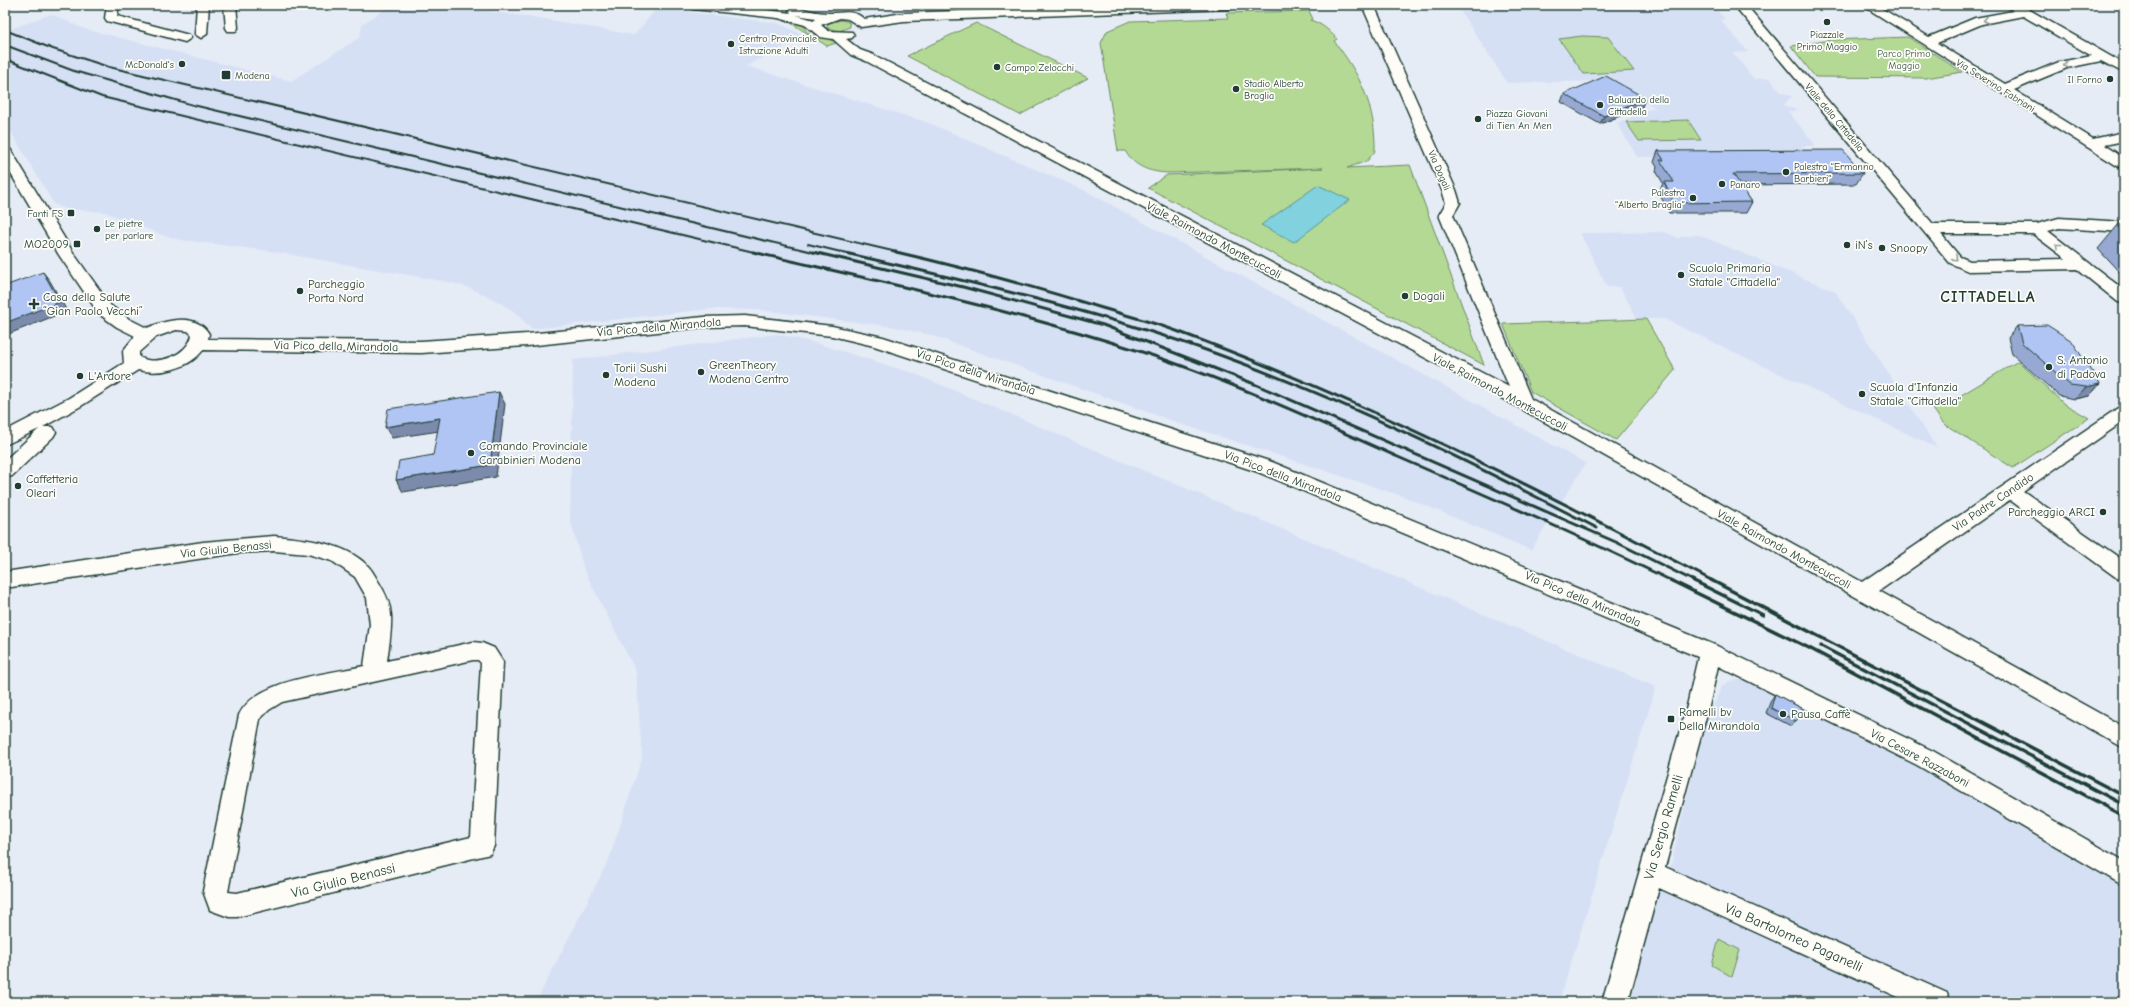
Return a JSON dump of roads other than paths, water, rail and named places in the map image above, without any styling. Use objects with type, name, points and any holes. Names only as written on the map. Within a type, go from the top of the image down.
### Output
[{"type":"street","points":[[113,5],[111,18],[185,38]]},
{"type":"street","points":[[201,34],[203,5]]},
{"type":"street","points":[[230,5],[232,28]]},
{"type":"street","points":[[693,5],[779,14],[809,22],[824,34],[837,36],[856,23],[884,14],[902,5]]},
{"type":"street","points":[[750,5],[829,17],[856,23]]},
{"type":"street","points":[[884,14],[1231,5]]},
{"type":"street","name":"Via Severino Fabriani","points":[[1868,5],[2124,164]]},
{"type":"street","points":[[2012,5],[2124,68]]},
{"type":"street","name":"Via Dogali","points":[[1369,8],[1449,190],[1453,203],[1446,215],[1524,403]]},
{"type":"street","name":"Viale della Cittadella","points":[[1744,8],[1955,260],[1968,266],[2081,264]]},
{"type":"street","points":[[1928,42],[1979,21],[2024,12]]},
{"type":"street","points":[[817,29],[819,22],[829,17]]},
{"type":"street","name":"Viale Raimondo Montecuccoli","points":[[856,23],[856,40],[870,54],[870,58]]},
{"type":"street","name":"Viale Raimondo Montecuccoli","points":[[837,36],[846,48],[854,53],[870,58],[1524,403],[2124,738]]},
{"type":"street","points":[[2004,89],[2064,64],[2104,57]]},
{"type":"street","points":[[2091,144],[2113,140],[2124,136]]},
{"type":"street","points":[[5,152],[67,255],[105,310],[123,323],[147,335]]},
{"type":"street","points":[[1929,229],[2037,229],[2064,223],[2124,227]]},
{"type":"street","points":[[2037,229],[2124,298]]},
{"type":"street","name":"Via Pico della Mirandola","points":[[198,344],[421,347],[521,341],[646,327],[731,322],[785,324],[832,330],[877,340],[1265,467],[1710,652]]},
{"type":"street","points":[[185,325],[198,329],[200,334],[198,344],[186,356],[168,364],[149,367],[135,364],[131,360],[131,351],[134,345],[147,335],[166,327],[185,325]]},
{"type":"street","points":[[5,439],[80,399],[135,364]]},
{"type":"street","name":"Via Padre Candido","points":[[1862,592],[2124,412]]},
{"type":"street","points":[[5,471],[47,432]]},
{"type":"street","points":[[2009,490],[2124,572]]},
{"type":"street","name":"Via Giulio Benassi","points":[[5,580],[238,545],[288,544],[332,552],[347,560],[368,580],[376,596],[380,612],[380,631],[374,672]]},
{"type":"street","name":"Via Giulio Benassi","points":[[473,651],[482,651],[488,655],[492,662],[482,846],[237,905],[229,905],[219,901],[215,891],[250,715],[253,710],[269,697],[277,694],[374,672],[473,651]]},
{"type":"street","name":"Via Sergio Ramelli","points":[[1615,1002],[1650,872],[1698,706],[1710,652]]},
{"type":"street","name":"Via Cesare Razzaboni","points":[[1710,652],[1925,758],[2124,874]]},
{"type":"street","name":"Via Bartolomeo Paganelli","points":[[1650,872],[1938,1002]]},
{"type":"water","points":[[1318,185],[1350,200],[1294,242],[1261,225]]},
{"type":"railway","points":[[5,30],[53,49],[109,67],[901,253]]},
{"type":"railway","points":[[5,45],[74,71],[193,105],[817,253]]},
{"type":"railway","points":[[5,59],[102,97],[758,253]]},
{"type":"railway","points":[[808,244],[845,253]]},
{"type":"railway","points":[[753,252],[1044,322],[1172,362],[1238,387],[1302,414],[1536,518],[1672,581]]},
{"type":"railway","points":[[813,252],[963,287],[1103,325],[1252,383],[1618,543],[1692,580]]},
{"type":"railway","points":[[841,252],[1030,297],[1171,338],[1217,354],[1266,372],[1362,413],[1457,457],[1597,528]]},
{"type":"railway","points":[[896,252],[1000,278],[1172,329],[1251,359],[1385,417],[1452,448],[1583,513],[1713,581]]},
{"type":"railway","points":[[1670,580],[1809,648],[2124,816]]},
{"type":"railway","points":[[1692,580],[1763,615]]},
{"type":"railway","points":[[1711,580],[2124,796]]},
{"type":"railway","points":[[1821,646],[2124,805]]},
{"type":"place","name":"Piazzale Primo Maggio","points":[[1827,22]]},
{"type":"place","name":"Centro Provinciale Istruzione Adulti","points":[[731,44]]},
{"type":"place","name":"McDonald's","points":[[182,64]]},
{"type":"place","name":"Campo Zelocchi","points":[[997,67]]},
{"type":"place","name":"Modena","points":[[226,75]]},
{"type":"place","name":"Il Forno","points":[[2110,79]]},
{"type":"place","name":"Stadio Alberto Braglia","points":[[1236,89]]},
{"type":"place","name":"Baluardo della Cittadella","points":[[1600,105]]},
{"type":"place","name":"Piazza Giovani di Tien An Men","points":[[1478,119]]},
{"type":"place","name":"Palestra “Ermanno Barbieri”","points":[[1786,172]]},
{"type":"place","name":"Panaro","points":[[1722,184]]},
{"type":"place","name":"Palestra “Alberto Braglia”","points":[[1693,198]]},
{"type":"place","name":"Fanti FS","points":[[71,213]]},
{"type":"place","name":"Le pietre per parlare","points":[[97,229]]},
{"type":"place","name":"MO2009","points":[[77,244]]},
{"type":"place","name":"iN’s","points":[[1847,245]]},
{"type":"place","name":"Snoopy","points":[[1882,248]]},
{"type":"place","name":"Scuola Primaria Statale \"Cittadella\"","points":[[1681,275]]},
{"type":"place","name":"Parcheggio Porta Nord","points":[[300,291]]},
{"type":"place","name":"Dogali","points":[[1405,296]]},
{"type":"place","name":"Casa della Salute “Gian Paolo Vecchi”","points":[[34,304]]},
{"type":"place","name":"S. Antonio di Padova","points":[[2049,367]]},
{"type":"place","name":"GreenTheory Modena Centro","points":[[701,372]]},
{"type":"place","name":"Torii Sushi Modena","points":[[606,375]]},
{"type":"place","name":"L'Ardore","points":[[80,376]]},
{"type":"place","name":"Scuola d'Infanzia Statale \"Cittadella\"","points":[[1862,394]]},
{"type":"place","name":"Comando Provinciale Carabinieri Modena","points":[[471,453]]},
{"type":"place","name":"Caffetteria Oleari","points":[[18,486]]},
{"type":"place","name":"Parcheggio ARCI","points":[[2103,512]]},
{"type":"place","name":"Pausa Caffè","points":[[1783,714]]},
{"type":"place","name":"Ramelli bv Della Mirandola","points":[[1671,719]]},
{"type":"district","name":"CITTADELLA","points":[[1988,296]]},
{"type":"park label","name":"Parco Primo Maggio","points":[[1904,58]]}]
